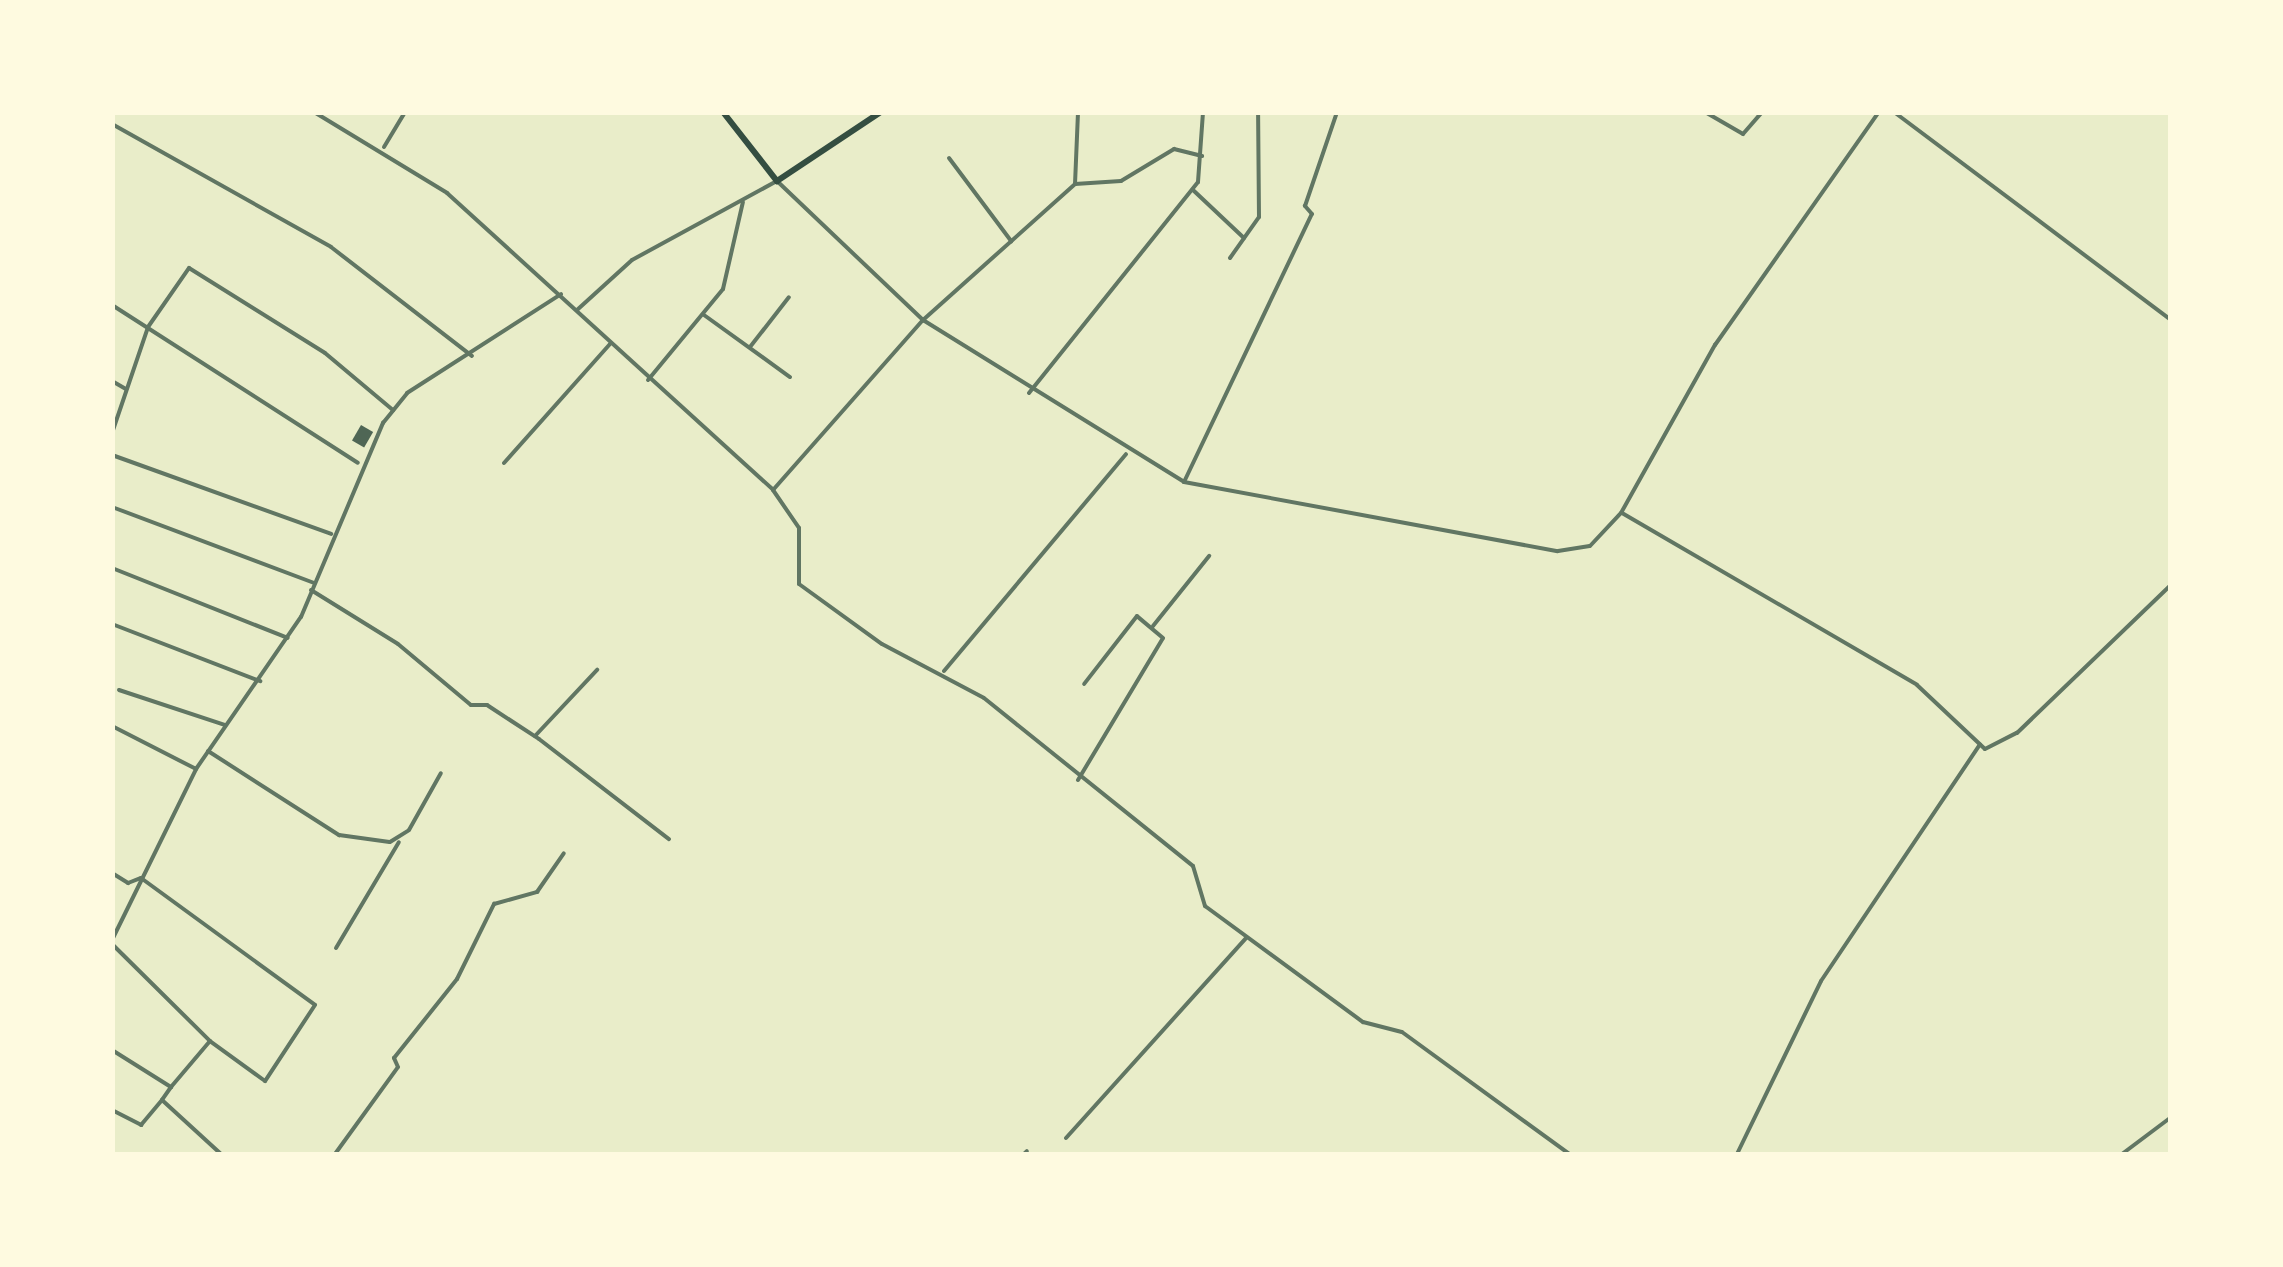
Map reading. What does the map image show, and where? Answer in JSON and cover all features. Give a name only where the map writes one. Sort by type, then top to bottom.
[{"type":"main road","points":[[724,112],[777,180],[881,112]]},
{"type":"street","points":[[314,112],[384,148],[561,294],[648,380],[773,490],[800,528],[799,584],[882,644],[942,673],[1193,866],[1204,906],[1363,1022],[1402,1032],[1569,1154]]},
{"type":"street","points":[[384,148],[405,112]]},
{"type":"street","points":[[1075,184],[1078,112]]},
{"type":"street","points":[[1028,394],[1192,190],[1202,156],[1203,112]]},
{"type":"street","points":[[1230,258],[1261,208],[1258,112]]},
{"type":"street","points":[[1184,482],[1312,214],[1305,206],[1337,112]]},
{"type":"street","points":[[1705,112],[1743,134],[1762,112]]},
{"type":"street","points":[[577,310],[632,260],[777,180],[923,320],[1028,394],[1126,454],[1184,482],[1558,551],[1590,546],[1621,513],[1715,346],[1880,112]]},
{"type":"street","points":[[1894,112],[2170,319]]},
{"type":"street","points":[[112,124],[331,247],[472,356]]},
{"type":"street","points":[[773,490],[923,320],[1075,184],[1110,184],[1174,150],[1202,156]]},
{"type":"street","points":[[949,158],[1012,241]]},
{"type":"street","points":[[1192,190],[1244,238]]},
{"type":"street","points":[[648,380],[704,315],[732,264],[743,202]]},
{"type":"street","points":[[113,430],[148,328],[181,273],[197,270],[393,410]]},
{"type":"street","points":[[141,878],[315,1005],[265,1082],[210,1041],[112,942],[115,922],[196,769],[288,638],[358,463],[393,410],[561,294]]},
{"type":"street","points":[[750,347],[789,298]]},
{"type":"street","points":[[112,306],[358,463]]},
{"type":"street","points":[[704,315],[790,377]]},
{"type":"street","points":[[504,463],[610,344]]},
{"type":"street","points":[[112,381],[126,388]]},
{"type":"street","points":[[112,454],[331,534]]},
{"type":"street","points":[[942,673],[1126,454]]},
{"type":"street","points":[[112,506],[312,586],[398,644],[470,706],[535,736],[669,840]]},
{"type":"street","points":[[1621,513],[1917,685],[1980,744]]},
{"type":"street","points":[[1151,628],[1209,556]]},
{"type":"street","points":[[112,568],[288,638]]},
{"type":"street","points":[[1737,1154],[1821,982],[1980,744],[2017,732],[2170,586]]},
{"type":"street","points":[[1078,780],[1164,638],[1137,616],[1084,684]]},
{"type":"street","points":[[112,624],[260,681]]},
{"type":"street","points":[[535,736],[597,670]]},
{"type":"street","points":[[119,690],[226,725]]},
{"type":"street","points":[[112,726],[196,769]]},
{"type":"street","points":[[208,752],[339,835],[399,842]]},
{"type":"street","points":[[336,948],[441,773]]},
{"type":"street","points":[[345,1154],[337,1152],[398,1067],[394,1058],[458,979],[494,904],[536,892],[564,852]]},
{"type":"street","points":[[112,873],[128,883],[141,878]]},
{"type":"street","points":[[1066,1138],[1247,937]]},
{"type":"street","points":[[112,1110],[141,1125],[210,1041]]},
{"type":"street","points":[[112,1050],[172,1088]]},
{"type":"street","points":[[162,1100],[221,1154]]},
{"type":"street","points":[[2122,1154],[2170,1118]]},
{"type":"building","points":[[361,425],[373,432],[364,448],[352,441]]}]
